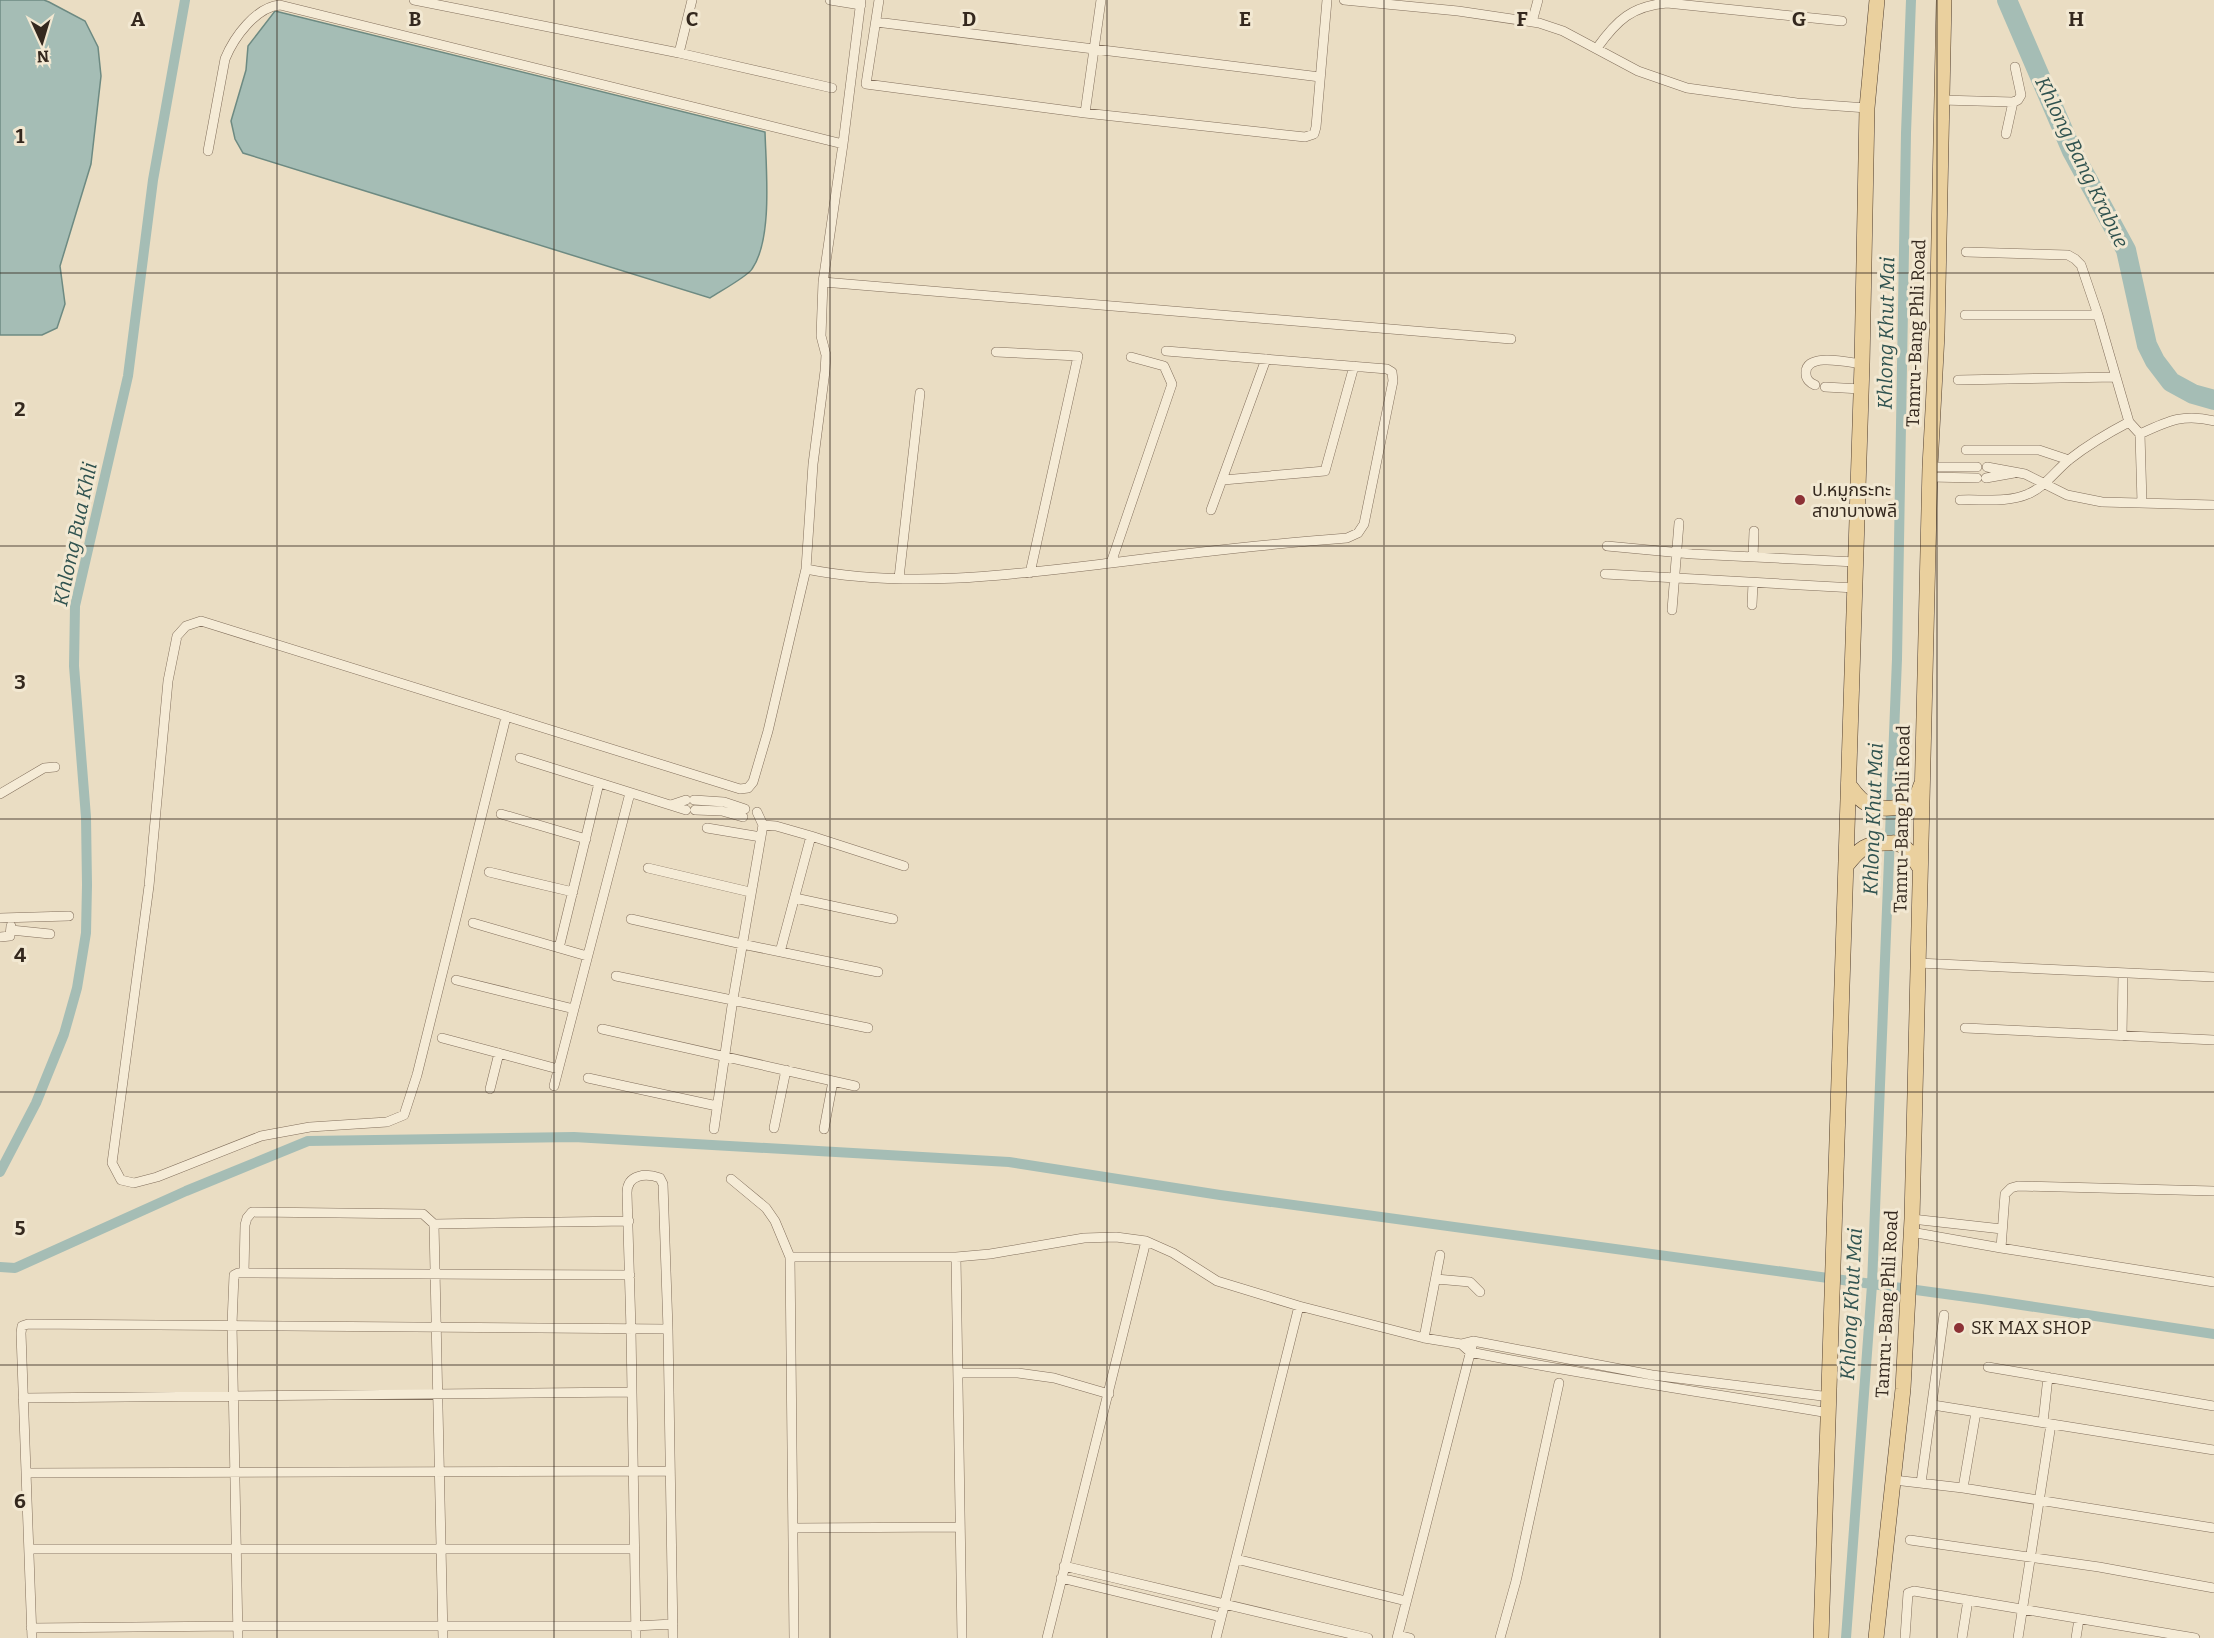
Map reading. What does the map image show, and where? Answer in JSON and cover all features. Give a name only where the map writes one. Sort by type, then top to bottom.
[{"type":"main road","points":[[1821,1638],[1862,389],[1867,108],[1877,0]]},
{"type":"main road","name":"Tamru-Bang Phli Road","points":[[1876,1638],[1894,1480],[1910,1267],[1930,472],[1937,334],[1944,0]]},
{"type":"main road","points":[[1849,785],[1858,797],[1870,805],[1890,808],[1906,805],[1916,797],[1922,783]]},
{"type":"main road","points":[[1846,866],[1856,853],[1870,844],[1881,842],[1899,844],[1920,868]]},
{"type":"street","points":[[414,0],[679,53],[832,88]]},
{"type":"street","points":[[679,53],[692,0]]},
{"type":"street","points":[[506,717],[417,1075],[404,1114],[387,1122],[310,1127],[261,1136],[157,1177],[134,1183],[121,1180],[112,1163],[149,886],[168,681],[177,636],[186,626],[201,621],[740,789],[748,788],[753,782],[768,731],[806,569],[813,464],[826,355],[821,336],[823,282],[861,2],[830,0]]},
{"type":"street","points":[[879,0],[866,84],[1085,113],[1310,136],[1316,127],[1327,0]]},
{"type":"street","points":[[1085,113],[1101,0]]},
{"type":"street","points":[[1344,0],[1458,11],[1532,22],[1563,31],[1638,71],[1687,88],[1797,103],[1867,108]]},
{"type":"street","points":[[1458,11],[1459,0]]},
{"type":"street","points":[[1532,22],[1538,0]]},
{"type":"street","points":[[1597,48],[1613,26],[1634,10],[1652,4],[1666,3],[1842,21]]},
{"type":"street","points":[[208,151],[229,48],[263,10],[280,5],[843,144]]},
{"type":"street","points":[[876,22],[1320,77]]},
{"type":"street","points":[[1941,100],[2013,102],[2018,100],[2021,95],[2015,67]]},
{"type":"street","points":[[2006,134],[2013,102]]},
{"type":"street","points":[[1966,252],[2068,255],[2080,265],[2098,315],[2129,422],[2140,434],[2142,503]]},
{"type":"street","points":[[823,282],[1511,339]]},
{"type":"street","points":[[1965,315],[2098,315]]},
{"type":"street","points":[[806,569],[865,577],[948,579],[1030,573],[1266,544],[1347,537],[1358,533],[1364,524],[1392,372],[1387,369],[1166,351]]},
{"type":"street","points":[[996,352],[1078,356],[1030,573]]},
{"type":"street","points":[[1111,563],[1172,384],[1164,366],[1131,357]]},
{"type":"street","points":[[1211,510],[1266,359]]},
{"type":"street","points":[[1862,364],[1822,359],[1814,361],[1807,368],[1806,374],[1810,382],[1820,386],[1862,389]]},
{"type":"street","points":[[1223,480],[1326,471],[1354,366]]},
{"type":"street","points":[[1958,380],[2116,377]]},
{"type":"street","points":[[899,578],[920,393]]},
{"type":"street","points":[[2140,434],[2166,422],[2187,417],[2214,422]]},
{"type":"street","points":[[1959,500],[2012,498],[2028,494],[2045,483],[2095,440],[2129,422]]},
{"type":"street","points":[[1966,450],[2039,450],[2069,460]]},
{"type":"street","points":[[1930,472],[1982,467],[2025,474],[2067,495],[2102,502],[2214,505]]},
{"type":"street","points":[[1930,472],[1982,478],[2014,473]]},
{"type":"street","points":[[1672,610],[1679,523]]},
{"type":"street","points":[[1753,557],[1754,531]]},
{"type":"street","points":[[1607,546],[1677,553],[1856,562]]},
{"type":"street","points":[[1605,574],[1855,588]]},
{"type":"street","points":[[1752,605],[1753,583]]},
{"type":"street","points":[[520,758],[671,805],[723,806],[776,826],[904,866]]},
{"type":"street","points":[[0,794],[44,768],[55,766]]},
{"type":"street","points":[[559,948],[599,783]]},
{"type":"street","points":[[723,806],[724,784]]},
{"type":"street","points":[[554,1086],[630,793]]},
{"type":"street","points":[[501,814],[585,839]]},
{"type":"street","points":[[714,1129],[750,892],[761,837],[753,817]]},
{"type":"street","points":[[707,828],[761,837]]},
{"type":"street","points":[[780,952],[811,836]]},
{"type":"street","points":[[648,868],[750,892]]},
{"type":"street","points":[[489,872],[573,892]]},
{"type":"street","points":[[795,898],[893,920]]},
{"type":"street","points":[[0,918],[69,916]]},
{"type":"street","points":[[0,937],[10,936],[11,917]]},
{"type":"street","points":[[631,919],[742,945],[878,972]]},
{"type":"street","points":[[472,923],[587,956]]},
{"type":"street","points":[[11,930],[50,934]]},
{"type":"street","points":[[1918,963],[2214,977]]},
{"type":"street","points":[[2122,1036],[2123,973]]},
{"type":"street","points":[[616,976],[868,1028]]},
{"type":"street","points":[[456,980],[574,1009]]},
{"type":"street","points":[[1965,1028],[2214,1040]]},
{"type":"street","points":[[602,1029],[855,1086]]},
{"type":"street","points":[[442,1038],[558,1069]]},
{"type":"street","points":[[490,1089],[499,1053]]},
{"type":"street","points":[[774,1128],[786,1070]]},
{"type":"street","points":[[588,1078],[717,1106]]},
{"type":"street","points":[[824,1129],[833,1081]]},
{"type":"street","points":[[636,1638],[627,1185],[630,1180],[640,1176],[660,1178],[663,1184],[668,1329],[673,1638]]},
{"type":"street","points":[[731,1179],[766,1208],[775,1221],[790,1257],[794,1638]]},
{"type":"street","points":[[2001,1248],[2005,1194],[2011,1188],[2018,1186],[2214,1191]]},
{"type":"street","points":[[244,1273],[245,1225],[252,1212],[423,1214],[434,1224],[629,1221]]},
{"type":"street","points":[[434,1224],[443,1638]]},
{"type":"street","points":[[1911,1225],[2002,1228]]},
{"type":"street","points":[[1911,1225],[2001,1248],[2214,1282]]},
{"type":"street","points":[[790,1257],[956,1257],[990,1254],[1084,1238],[1116,1237],[1146,1241],[1173,1253],[1217,1281],[1299,1306],[1425,1338],[1461,1344],[1473,1341],[1829,1405]]},
{"type":"street","points":[[1047,1638],[1146,1241]]},
{"type":"street","points":[[1425,1338],[1440,1255]]},
{"type":"street","points":[[956,1257],[962,1638]]},
{"type":"street","points":[[238,1638],[232,1324],[234,1275],[244,1273],[630,1275]]},
{"type":"street","points":[[1436,1279],[1470,1282],[1479,1292]]},
{"type":"street","points":[[1216,1638],[1299,1306]]},
{"type":"street","points":[[1922,1483],[1944,1315]]},
{"type":"street","points":[[668,1329],[435,1329],[232,1324],[28,1324],[22,1326],[21,1333],[31,1633],[238,1626],[635,1626],[673,1624]]},
{"type":"street","points":[[1410,1638],[1397,1636],[1473,1341]]},
{"type":"street","points":[[1461,1344],[1470,1352],[1563,1371],[1829,1405]]},
{"type":"street","points":[[1988,1367],[2214,1406]]},
{"type":"street","points":[[958,1373],[1018,1373],[1054,1378],[1109,1394]]},
{"type":"street","points":[[2018,1638],[2039,1500],[2047,1423],[2048,1377]]},
{"type":"street","points":[[1500,1638],[1518,1569],[1559,1383]]},
{"type":"street","points":[[24,1398],[632,1392]]},
{"type":"street","points":[[1934,1405],[2214,1450]]},
{"type":"street","points":[[1964,1488],[1976,1412]]},
{"type":"street","points":[[26,1473],[669,1471]]},
{"type":"street","points":[[1894,1480],[1964,1488],[2214,1528]]},
{"type":"street","points":[[793,1528],[960,1527]]},
{"type":"street","points":[[1910,1540],[2031,1557],[2214,1588]]},
{"type":"street","points":[[29,1549],[634,1549]]},
{"type":"street","points":[[1236,1560],[1406,1601]]},
{"type":"street","points":[[1064,1566],[1368,1638]]},
{"type":"street","points":[[1061,1578],[1221,1617]]},
{"type":"street","points":[[1905,1638],[1908,1593],[1911,1592],[2195,1638]]},
{"type":"street","points":[[1962,1638],[1968,1600]]},
{"type":"street","points":[[2076,1638],[2079,1619]]},
{"type":"water","points":[[0,0],[49,2],[85,21],[98,47],[101,76],[91,164],[60,266],[65,304],[57,328],[42,335],[0,335]]},
{"type":"water","points":[[275,11],[765,132],[767,203],[766,222],[759,256],[749,272],[710,298],[243,153],[235,139],[231,121],[246,70],[248,46]]},
{"type":"waterway","name":"Khlong Bua Khli","points":[[0,1172],[36,1103],[64,1034],[77,988],[86,933],[86,817],[74,666],[75,606],[128,376],[153,180],[185,0]]},
{"type":"waterway","name":"Khlong Khut Mai","points":[[1846,1638],[1872,1285],[1897,659],[1906,133],[1911,0]]},
{"type":"waterway","name":"Khlong Bang Krabue","points":[[2007,0],[2072,151],[2126,250],[2147,345],[2155,361],[2171,382],[2193,394],[2214,400]]},
{"type":"waterway","points":[[0,1267],[15,1268],[186,1191],[308,1141],[574,1137],[1009,1162],[1220,1195],[1982,1299],[2214,1334]]},
{"type":"place","name":"ป.หมูกระทะ สาขาบางพลี","points":[[1800,500]]},
{"type":"place","name":"SK MAX SHOP","points":[[1959,1328]]}]
